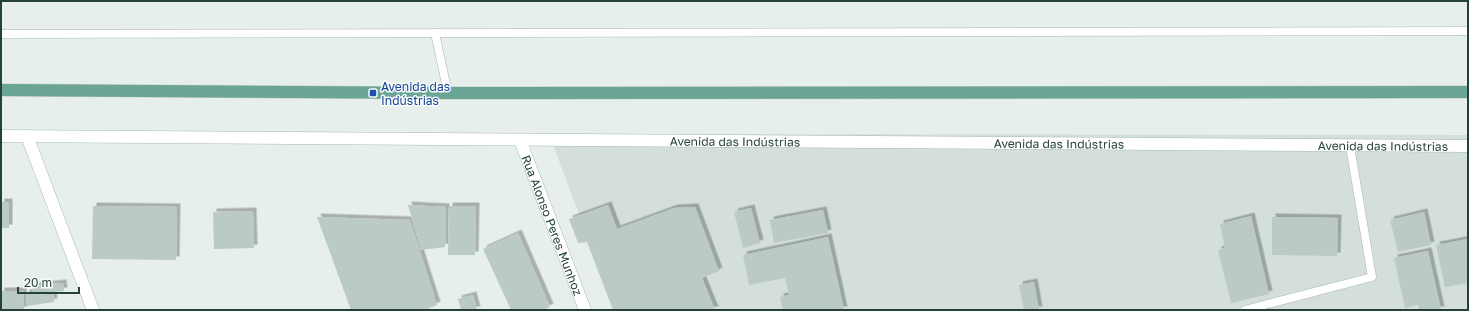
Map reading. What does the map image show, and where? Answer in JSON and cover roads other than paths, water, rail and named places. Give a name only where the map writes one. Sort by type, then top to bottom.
[{"type":"main road","points":[[1,90],[448,93],[1468,92]]},
{"type":"street","name":"Avenida das Indústrias","points":[[1,136],[1468,146]]},
{"type":"street","points":[[26,136],[93,310]]},
{"type":"street","name":"Rua Alonso Peres Munhoz","points":[[520,140],[585,310]]},
{"type":"lane","points":[[1,34],[1468,32]]},
{"type":"lane","points":[[435,33],[448,93]]},
{"type":"lane","points":[[1245,310],[1372,277],[1350,146]]},
{"type":"place","name":"Avenida das Indústrias","points":[[373,93]]}]
